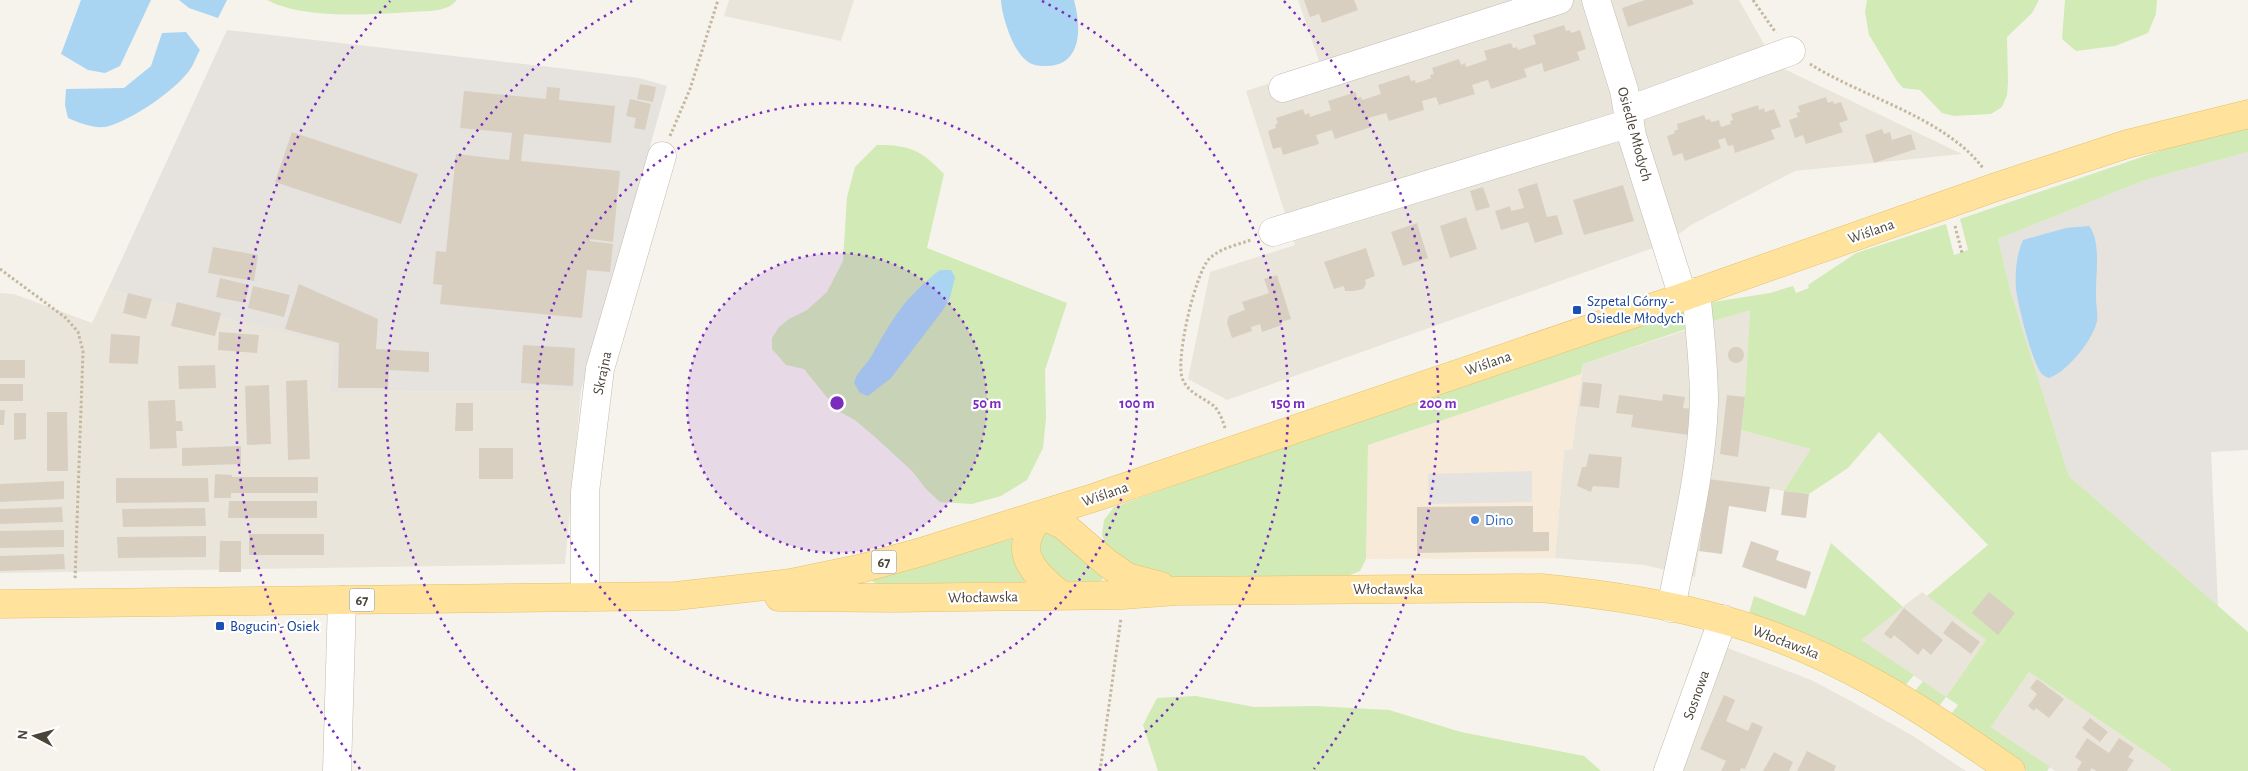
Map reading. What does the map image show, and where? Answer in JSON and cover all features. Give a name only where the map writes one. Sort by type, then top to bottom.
[{"type":"main road","name":"Wiślana","points":[[723,592],[791,583],[863,568],[1041,515],[1690,295],[1996,187],[2127,144],[2248,114]]},
{"type":"main road","points":[[1091,547],[1090,526],[1096,497]]},
{"type":"main road","points":[[1062,596],[1038,575],[1028,559],[1027,542],[1030,531],[1041,515],[1063,525],[1126,577],[1177,591]]},
{"type":"main road","name":"Włocławska","points":[[723,592],[787,597],[845,598],[1123,595],[1177,591],[1541,588],[1610,597],[1723,619],[1798,645],[1844,666],[1894,693],[1946,725],[2011,771]]},
{"type":"main road","name":"67","points":[[0,604],[676,596],[723,592]]},
{"type":"street","points":[[1283,88],[1559,0]]},
{"type":"street","name":"Osiedle Młodych","points":[[1596,0],[1629,116],[1690,295],[1703,377],[1704,402],[1700,448],[1671,608]]},
{"type":"street","points":[[1273,232],[1629,116],[1791,51]]},
{"type":"street","name":"Skrajna","points":[[585,597],[585,492],[600,369],[662,156]]},
{"type":"street","points":[[337,771],[342,600]]},
{"type":"street","name":"Sosnowa","points":[[1668,771],[1723,619]]},
{"type":"path","points":[[662,156],[690,89],[718,0]]},
{"type":"path","points":[[1753,0],[1768,24],[1791,51],[1839,82],[1944,132],[1971,153],[1996,187]]},
{"type":"path","points":[[1228,451],[1226,430],[1220,415],[1215,408],[1190,390],[1180,373],[1179,364],[1195,286],[1201,270],[1215,254],[1273,232]]},
{"type":"path","points":[[0,269],[66,318],[78,332],[83,351],[75,603]]},
{"type":"path","points":[[1100,771],[1121,633],[1123,595]]},
{"type":"shaded area","points":[[729,0],[854,0],[841,41],[724,16]]},
{"type":"shaded area","points":[[1298,0],[1739,0],[1776,65],[1962,154],[1795,171],[1691,225],[1667,243],[1227,400],[1188,379],[1210,272],[1295,245],[1246,91],[1325,65],[1319,61]]},
{"type":"shaded area","points":[[227,30],[639,78],[667,86],[581,391],[330,392],[335,346],[108,289]]},
{"type":"shaded area","points":[[2248,152],[2248,450],[2211,452],[2218,606],[2069,476],[2011,293],[1998,239],[2145,180]]},
{"type":"shaded area","points":[[108,289],[336,346],[330,392],[581,391],[565,564],[0,573],[0,293],[14,294],[92,323]]},
{"type":"shaded area","points":[[1750,309],[1745,397],[1741,430],[1812,449],[1784,491],[1709,479],[1695,577],[1644,565],[1555,558],[1564,450],[1572,449],[1583,364]]},
{"type":"shaded area","points":[[1581,374],[1572,449],[1564,450],[1555,558],[1366,559],[1368,445]]},
{"type":"shaded area","points":[[1532,471],[1532,502],[1429,504],[1428,474]]},
{"type":"shaded area","points":[[1922,592],[1986,640],[1946,697],[1860,640]]},
{"type":"shaded area","points":[[1720,645],[1811,680],[1913,736],[1966,771],[1675,771]]},
{"type":"shaded area","points":[[2029,672],[2171,769],[2170,771],[2055,771],[1991,727]]},
{"type":"green space","points":[[267,0],[457,0],[444,9],[435,11],[356,15],[298,10]]},
{"type":"green space","points":[[1867,0],[2039,0],[2032,13],[2007,37],[2008,83],[2007,95],[2002,107],[1991,114],[1954,116],[1942,113],[1920,90],[1903,88],[1869,35],[1865,12]]},
{"type":"green space","points":[[2065,0],[2157,0],[2156,14],[2148,33],[2115,46],[2076,51],[2062,39]]},
{"type":"green space","points":[[2248,126],[2248,152],[2145,180],[1998,239],[2011,293],[2069,476],[2248,632],[2248,771],[2170,771],[2171,769],[2029,672],[1991,727],[2050,767],[2047,771],[2027,771],[1949,717],[1958,705],[1946,697],[1986,640],[1927,596],[1988,545],[1879,432],[1848,468],[1809,494],[1784,491],[1811,449],[1741,430],[1745,397],[1750,310],[1703,324],[1701,304],[1770,293],[1793,286],[1796,293],[1809,288],[1808,285],[1856,253],[1946,224],[1954,255],[1968,250],[1960,219],[2174,146]]},
{"type":"green space","points":[[877,145],[898,146],[914,150],[928,159],[944,174],[927,248],[1067,303],[1045,370],[1046,418],[1043,448],[1027,480],[1001,496],[972,504],[940,502],[926,489],[912,471],[875,437],[855,420],[838,411],[804,369],[786,365],[772,349],[772,338],[779,327],[789,319],[807,310],[827,292],[843,261],[847,197],[855,167]]},
{"type":"green space","points":[[1687,310],[1689,328],[1583,364],[1581,374],[1368,445],[1366,559],[1360,571],[1345,577],[1181,579],[1142,573],[1107,546],[1102,535],[1104,520],[1114,507],[1523,362]]},
{"type":"green space","points":[[1048,532],[1055,534],[1102,575],[1103,579],[1100,581],[1066,581],[1037,559],[1039,534]]},
{"type":"green space","points":[[1011,539],[1015,540],[1026,579],[1024,582],[877,584],[872,581],[874,578]]},
{"type":"green space","points":[[1831,543],[1903,607],[1861,640],[1914,675],[1904,687],[1748,617],[1754,596],[1805,616]]},
{"type":"green space","points":[[1923,681],[1946,697],[1939,706],[1915,691]]},
{"type":"green space","points":[[1196,696],[1254,707],[1315,706],[1389,710],[1461,732],[1584,756],[1601,771],[1158,771],[1143,725],[1157,698]]},
{"type":"water","points":[[81,0],[151,0],[120,66],[105,73],[88,70],[61,54]]},
{"type":"water","points":[[179,0],[227,0],[218,18],[189,8]]},
{"type":"water","points":[[1001,0],[1074,0],[1078,32],[1073,52],[1059,64],[1035,65],[1026,60],[1010,36]]},
{"type":"water","points":[[186,32],[200,50],[189,71],[174,87],[141,111],[109,126],[94,127],[68,118],[65,105],[66,89],[124,88],[151,66],[162,33]]},
{"type":"water","points":[[2089,226],[2093,233],[2097,251],[2097,321],[2095,329],[2085,346],[2071,362],[2056,375],[2048,378],[2042,374],[2034,358],[2020,307],[2016,289],[2016,264],[2019,252],[2023,240],[2066,228]]},
{"type":"water","points":[[940,270],[951,270],[955,277],[950,298],[943,310],[891,378],[868,396],[860,393],[854,383],[859,372],[871,357],[900,309],[917,290]]},
{"type":"building","points":[[1304,0],[1354,0],[1358,10],[1322,23],[1319,14],[1310,17]]},
{"type":"building","points":[[1645,0],[1692,0],[1694,4],[1628,27],[1622,8]]},
{"type":"building","points":[[1564,25],[1566,31],[1570,30],[1571,33],[1580,30],[1586,49],[1577,52],[1580,60],[1544,72],[1542,63],[1524,69],[1527,77],[1491,89],[1488,80],[1481,82],[1472,85],[1475,94],[1439,105],[1436,97],[1422,101],[1424,110],[1389,121],[1386,113],[1368,118],[1371,127],[1335,139],[1332,130],[1316,135],[1319,144],[1283,155],[1281,147],[1273,149],[1268,131],[1276,128],[1275,125],[1278,123],[1276,118],[1303,109],[1305,115],[1309,113],[1310,117],[1331,110],[1328,101],[1356,92],[1357,98],[1361,97],[1362,100],[1381,94],[1378,85],[1409,75],[1411,81],[1415,80],[1416,83],[1423,81],[1431,78],[1430,75],[1434,74],[1432,68],[1459,59],[1461,65],[1465,63],[1466,67],[1487,60],[1484,51],[1511,43],[1513,48],[1517,47],[1518,50],[1536,44],[1533,35]]},
{"type":"building","points":[[640,84],[656,87],[653,102],[637,99]]},
{"type":"building","points":[[547,87],[560,88],[559,100],[615,106],[611,143],[524,134],[521,161],[620,171],[613,242],[590,239],[590,241],[613,244],[610,272],[587,270],[582,318],[440,304],[442,285],[433,284],[436,251],[446,252],[456,154],[509,160],[512,133],[460,128],[464,91],[546,99]]},
{"type":"building","points":[[1826,97],[1828,103],[1833,101],[1834,104],[1841,102],[1848,120],[1839,123],[1843,132],[1806,144],[1803,135],[1795,138],[1789,120],[1798,117],[1796,113],[1800,112],[1798,106]]},
{"type":"building","points":[[630,99],[651,104],[645,130],[634,128],[636,118],[626,116]]},
{"type":"building","points":[[1758,105],[1759,110],[1764,108],[1765,112],[1774,109],[1781,127],[1771,130],[1775,139],[1735,153],[1733,145],[1728,146],[1725,138],[1718,140],[1721,148],[1685,161],[1682,153],[1673,156],[1667,136],[1675,133],[1674,131],[1678,129],[1677,124],[1704,115],[1706,120],[1710,119],[1711,122],[1719,120],[1721,127],[1731,124],[1730,121],[1733,120],[1731,114]]},
{"type":"building","points":[[1882,129],[1884,134],[1890,132],[1892,140],[1911,134],[1916,149],[1874,163],[1865,135]]},
{"type":"building","points":[[292,132],[418,174],[401,224],[275,182]]},
{"type":"building","points":[[1537,183],[1547,217],[1557,215],[1563,234],[1535,243],[1528,222],[1501,230],[1495,211],[1510,206],[1511,211],[1524,208],[1518,189]]},
{"type":"building","points":[[1623,185],[1634,221],[1584,235],[1573,200]]},
{"type":"building","points":[[1483,187],[1490,207],[1476,211],[1470,191]]},
{"type":"building","points":[[1466,217],[1477,249],[1450,258],[1440,226]]},
{"type":"building","points":[[1417,223],[1428,258],[1403,266],[1391,232]]},
{"type":"building","points":[[213,247],[258,255],[254,281],[208,273]]},
{"type":"building","points":[[1366,248],[1375,276],[1365,280],[1366,284],[1363,289],[1345,291],[1344,286],[1334,289],[1324,262]]},
{"type":"building","points":[[1277,275],[1291,319],[1281,322],[1282,325],[1262,332],[1260,324],[1251,327],[1252,331],[1232,338],[1227,323],[1229,316],[1245,310],[1242,302],[1269,293],[1264,279]]},
{"type":"building","points":[[220,278],[249,285],[245,303],[216,297]]},
{"type":"building","points":[[299,284],[378,319],[376,349],[429,352],[429,372],[389,370],[388,388],[338,388],[339,343],[285,329]]},
{"type":"building","points":[[253,286],[290,295],[284,317],[248,308]]},
{"type":"building","points":[[128,293],[152,299],[146,319],[123,313]]},
{"type":"building","points":[[177,302],[221,313],[215,336],[171,326]]},
{"type":"building","points":[[219,332],[259,335],[257,353],[218,350]]},
{"type":"building","points":[[111,334],[140,336],[138,364],[109,363]]},
{"type":"building","points":[[523,345],[575,348],[573,386],[521,383]]},
{"type":"building","points":[[1733,347],[1739,347],[1744,352],[1742,361],[1733,363],[1728,358],[1728,352]]},
{"type":"building","points":[[0,360],[25,360],[25,378],[0,378]]},
{"type":"building","points":[[215,365],[216,388],[179,389],[178,366]]},
{"type":"building","points":[[307,380],[310,459],[288,460],[286,381]]},
{"type":"building","points":[[1583,382],[1602,384],[1599,408],[1580,406]]},
{"type":"building","points":[[0,384],[23,384],[23,401],[0,401]]},
{"type":"building","points":[[269,385],[271,444],[247,445],[245,386]]},
{"type":"building","points":[[1663,394],[1685,397],[1683,408],[1693,409],[1689,435],[1631,427],[1633,415],[1616,413],[1619,395],[1662,401]]},
{"type":"building","points":[[1727,395],[1745,397],[1738,457],[1720,454]]},
{"type":"building","points":[[175,400],[176,421],[182,421],[183,431],[176,431],[177,448],[150,449],[148,401]]},
{"type":"building","points":[[456,403],[473,403],[473,431],[455,431]]},
{"type":"building","points":[[0,410],[5,410],[4,425],[0,425]]},
{"type":"building","points":[[47,412],[67,412],[68,471],[47,471]]},
{"type":"building","points":[[14,413],[26,413],[26,439],[14,440]]},
{"type":"building","points":[[241,446],[241,464],[182,466],[182,448]]},
{"type":"building","points":[[479,448],[513,448],[513,479],[479,479]]},
{"type":"building","points":[[1589,454],[1622,457],[1619,488],[1593,486],[1591,492],[1577,486],[1582,467],[1586,467]]},
{"type":"building","points":[[215,474],[232,475],[232,477],[318,477],[318,493],[231,493],[231,498],[214,498]]},
{"type":"building","points":[[116,478],[208,478],[209,502],[116,503]]},
{"type":"building","points":[[1709,479],[1770,487],[1766,512],[1729,506],[1722,554],[1699,551]]},
{"type":"building","points":[[64,481],[64,499],[0,502],[0,484]]},
{"type":"building","points":[[1784,491],[1809,494],[1806,518],[1781,515]]},
{"type":"building","points":[[229,501],[317,501],[317,518],[228,518]]},
{"type":"building","name":"Dino","points":[[1533,506],[1533,532],[1549,532],[1549,551],[1417,553],[1417,507]]},
{"type":"building","points":[[62,507],[63,522],[0,524],[0,509]]},
{"type":"building","points":[[205,508],[206,526],[123,527],[122,509]]},
{"type":"building","points":[[64,530],[64,547],[0,548],[0,531]]},
{"type":"building","points":[[249,534],[324,534],[324,555],[249,555]]},
{"type":"building","points":[[206,536],[206,557],[118,558],[117,537]]},
{"type":"building","points":[[220,541],[241,541],[241,572],[219,572]]},
{"type":"building","points":[[1751,541],[1779,551],[1776,560],[1811,572],[1806,589],[1742,567]]},
{"type":"building","points":[[64,554],[65,569],[0,571],[0,556]]},
{"type":"building","points":[[1989,592],[2015,613],[1998,635],[1972,613]]},
{"type":"building","points":[[1904,608],[1943,640],[1931,655],[1923,648],[1918,655],[1894,635],[1891,639],[1884,634]]},
{"type":"building","points":[[1952,621],[1980,642],[1971,654],[1943,633]]},
{"type":"building","points":[[2037,679],[2064,699],[2049,718],[2036,708],[2034,711],[2028,706],[2037,694],[2030,688]]},
{"type":"building","points":[[1724,695],[1735,700],[1726,721],[1748,731],[1752,722],[1763,727],[1745,769],[1741,768],[1740,771],[1721,771],[1726,761],[1700,749]]},
{"type":"building","points":[[2090,718],[2108,732],[2100,742],[2082,728]]},
{"type":"building","points":[[2087,738],[2109,753],[2119,738],[2134,748],[2128,757],[2134,760],[2127,771],[2096,771],[2092,768],[2090,771],[2078,771],[2082,762],[2075,757]]},
{"type":"building","points":[[1807,751],[1836,766],[1834,771],[1797,771]]},
{"type":"building","points":[[1774,752],[1793,762],[1789,771],[1763,771]]},
{"type":"place","name":"Szpetal Górny - Osiedle Młodych","points":[[1577,310]]},
{"type":"place","name":"Dino","points":[[1475,520]]},
{"type":"place","name":"Bogucin - Osiek","points":[[220,626]]}]
